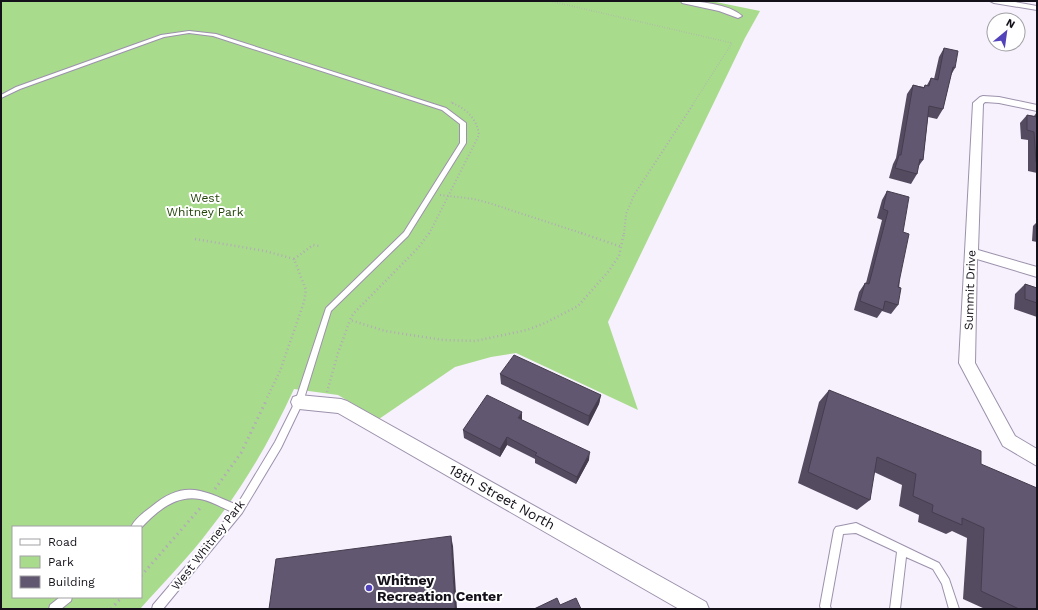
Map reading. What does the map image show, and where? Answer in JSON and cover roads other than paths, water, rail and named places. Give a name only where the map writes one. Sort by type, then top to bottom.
[{"type":"street","points":[[685,1],[721,9],[738,16]]},
{"type":"street","points":[[994,1],[1037,8]]},
{"type":"street","name":"Summit Drive","points":[[1037,108],[999,100],[983,99],[978,103],[967,362],[1009,440],[1037,458]]},
{"type":"street","points":[[971,253],[1037,272]]},
{"type":"street","name":"18th Street North","points":[[300,402],[340,406],[699,609]]},
{"type":"lane","name":"West Whitney Park","points":[[1,97],[18,88],[106,55],[163,36],[190,32],[214,35],[444,110],[463,123],[463,143],[406,234],[328,310],[300,402],[278,445],[239,510],[157,609]]},
{"type":"lane","points":[[137,526],[152,510],[185,493],[209,497],[239,510]]},
{"type":"lane","points":[[826,609],[825,606],[839,530],[856,528],[936,566],[946,582],[954,609]]},
{"type":"lane","points":[[896,609],[902,550]]},
{"type":"lane","points":[[54,609],[66,598]]},
{"type":"place","name":"Whitney Recreation Center","points":[[369,588]]}]
